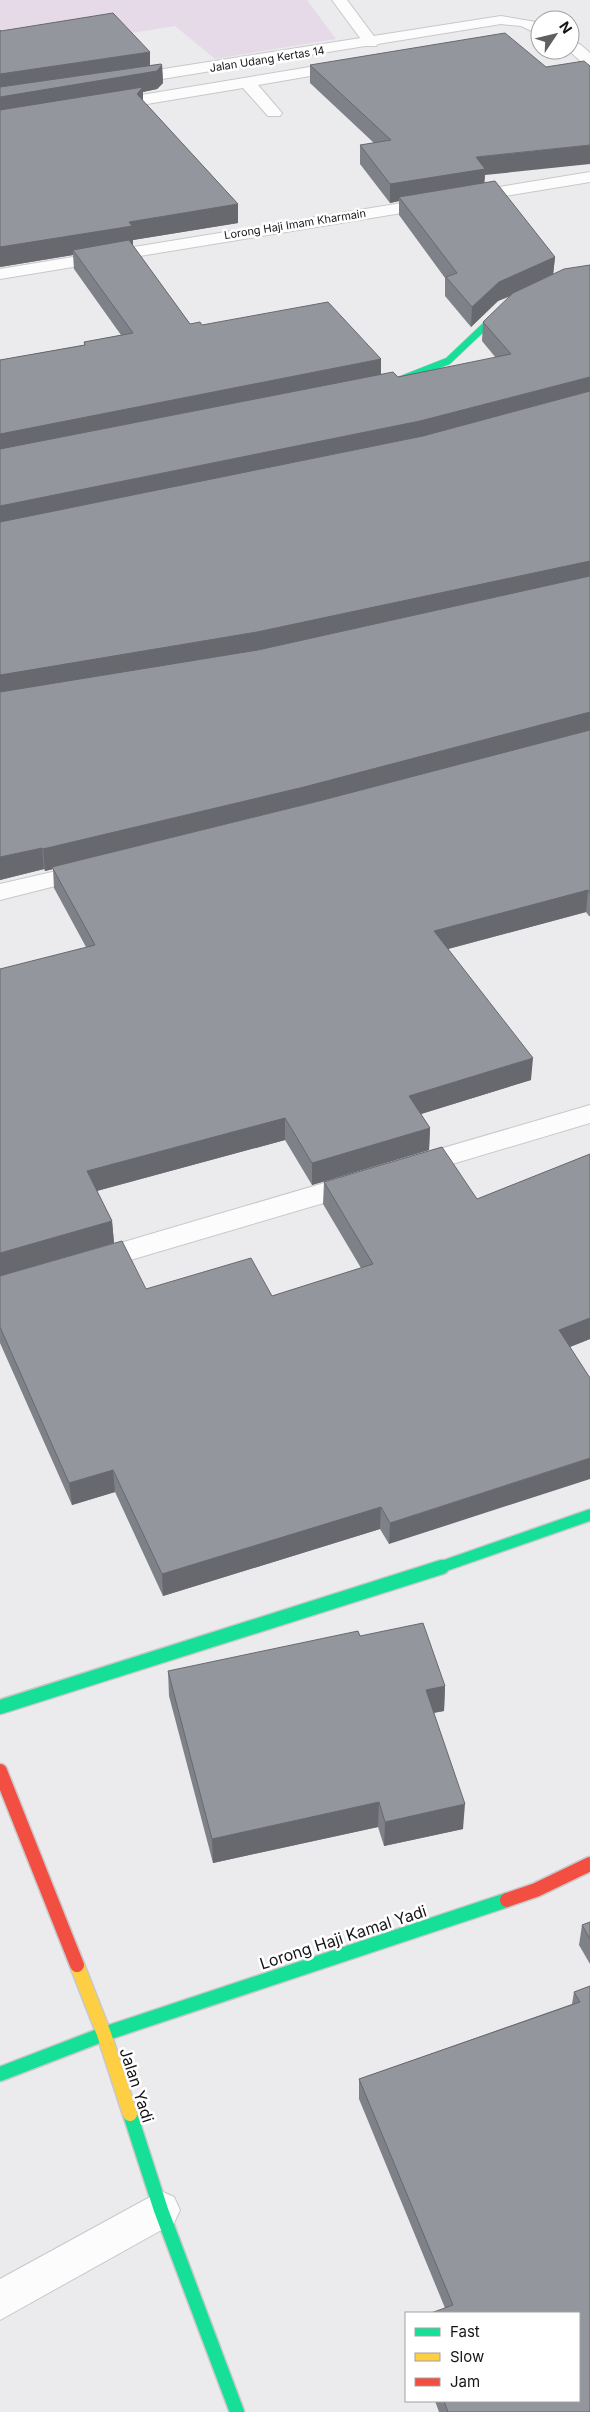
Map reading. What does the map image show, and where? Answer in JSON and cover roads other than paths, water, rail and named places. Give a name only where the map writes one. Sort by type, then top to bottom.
[{"type":"street","points":[[339,0],[371,43]]},
{"type":"street","name":"Jalan Udang Kertas 14","points":[[106,83],[371,43],[501,20],[530,27]]},
{"type":"street","points":[[512,37],[530,31]]},
{"type":"street","points":[[580,54],[590,62]]},
{"type":"street","points":[[86,109],[361,63]]},
{"type":"street","points":[[247,83],[274,114]]},
{"type":"street","name":"Lorong Haji Imam Kharmain","points":[[0,274],[327,219],[590,178]]},
{"type":"street","points":[[374,389],[448,361],[504,307],[522,299]]},
{"type":"street","points":[[0,892],[116,863]]},
{"type":"street","points":[[67,1268],[590,1114]]},
{"type":"street","points":[[0,1707],[467,1559],[590,1515]]},
{"type":"street","name":"Jalan Yadi","points":[[0,1771],[104,2034],[161,2210],[237,2412]]},
{"type":"street","name":"Lorong Haji Kamal Yadi","points":[[0,2074],[104,2034],[536,1890],[590,1864]]},
{"type":"street","points":[[0,2300],[161,2210]]}]
